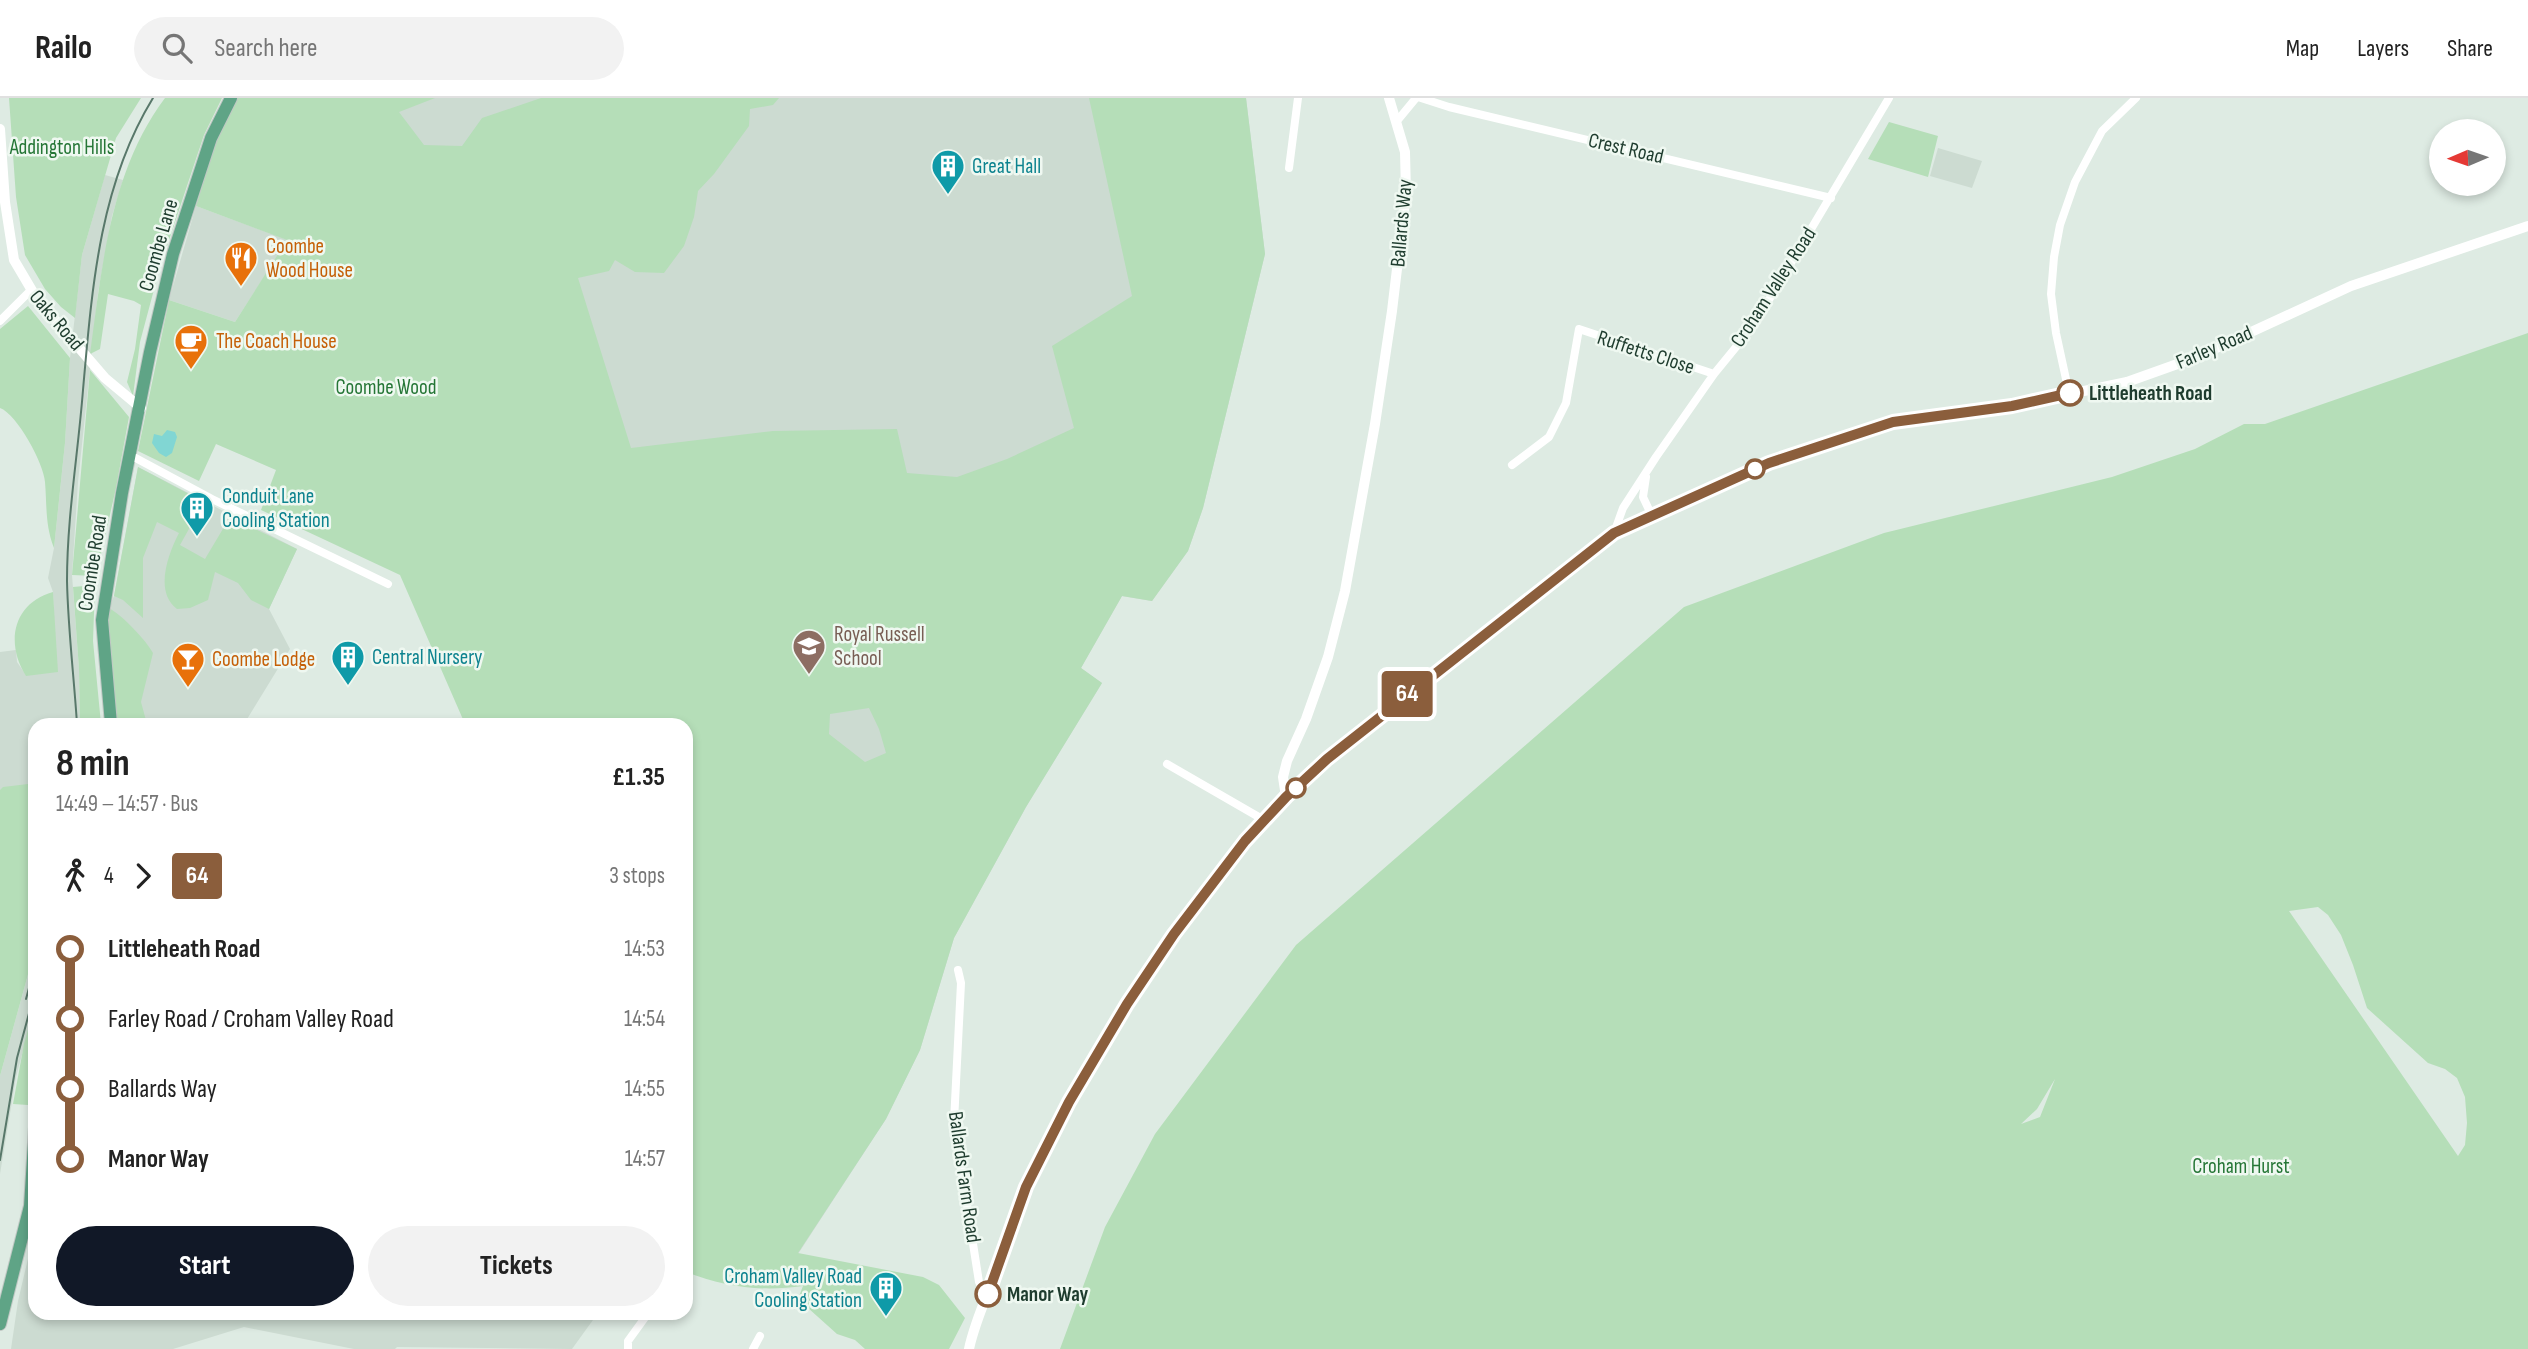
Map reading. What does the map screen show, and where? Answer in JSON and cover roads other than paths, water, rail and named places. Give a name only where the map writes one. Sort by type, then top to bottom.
[{"type":"main road","name":"Coombe Lane","points":[[141,408],[150,352],[173,254],[211,138],[231,98]]},
{"type":"main road","name":"Coombe Road","points":[[110,718],[102,620],[106,580],[141,408]]},
{"type":"main road","points":[[0,1324],[28,1214]]},
{"type":"street","points":[[1289,167],[1298,98]]},
{"type":"street","name":"Ballards Way","points":[[1286,797],[1283,777],[1287,761],[1306,719],[1328,657],[1345,591],[1392,311],[1406,194],[1405,152],[1389,98]]},
{"type":"street","points":[[1397,121],[1416,98]]},
{"type":"street","name":"Crest Road","points":[[1421,98],[1830,198]]},
{"type":"street","name":"Croham Valley Road","points":[[968,1348],[1026,1187],[1076,1091],[1127,1004],[1174,934],[1245,841],[1286,797],[1327,759],[1614,533],[1623,508],[1714,374],[1754,325],[1889,98]]},
{"type":"street","points":[[2069,393],[2051,294],[2060,225],[2075,183],[2102,131],[2136,98]]},
{"type":"street","name":"Oaks Road","points":[[0,129],[5,202],[14,260],[30,291],[105,378],[141,408]]},
{"type":"street","name":"Farley Road","points":[[1614,533],[1769,463],[1893,422],[2012,406],[2127,382],[2197,357],[2351,286],[2528,226]]},
{"type":"street","points":[[0,321],[30,291]]},
{"type":"street","name":"Ruffetts Close","points":[[1512,465],[1549,437],[1566,403],[1578,329],[1714,374]]},
{"type":"street","points":[[130,455],[212,499],[388,584]]},
{"type":"street","points":[[1648,471],[1643,497],[1651,514]]},
{"type":"street","points":[[1167,764],[1264,820]]},
{"type":"street","name":"Ballards Farm Road","points":[[958,970],[961,983],[954,1122],[979,1282],[987,1298]]},
{"type":"street","points":[[628,1349],[628,1341],[643,1320]]},
{"type":"street","points":[[753,1349],[760,1336]]},
{"type":"water","points":[[167,430],[175,432],[177,437],[172,453],[166,457],[159,453],[152,443],[154,434],[162,436]]},
{"type":"tram line","points":[[77,718],[67,557],[90,314],[109,202],[135,132],[153,98]]},
{"type":"tram line","points":[[26,999],[28,992]]},
{"type":"tram line","points":[[0,1160],[17,1058],[28,1017]]},
{"type":"place","name":"Great Hall","points":[[948,196]]},
{"type":"place","name":"Coombe Wood House","points":[[241,288]]},
{"type":"place","name":"The Coach House","points":[[191,371]]},
{"type":"place","name":"Littleheath Road","points":[[2070,393]]},
{"type":"place","name":"Conduit Lane Cooling Station","points":[[197,538]]},
{"type":"place","name":"Royal Russell School","points":[[809,676]]},
{"type":"place","name":"Central Nursery","points":[[348,687]]},
{"type":"place","name":"Coombe Lodge","points":[[188,689]]},
{"type":"place","name":"Manor Way","points":[[988,1294]]},
{"type":"place","name":"Croham Valley Road Cooling Station","points":[[886,1318]]},
{"type":"park label","name":"Addington Hills","points":[[62,147]]},
{"type":"park label","name":"Coombe Wood","points":[[386,387]]},
{"type":"park label","name":"Croham Hurst","points":[[2241,1166]]}]
